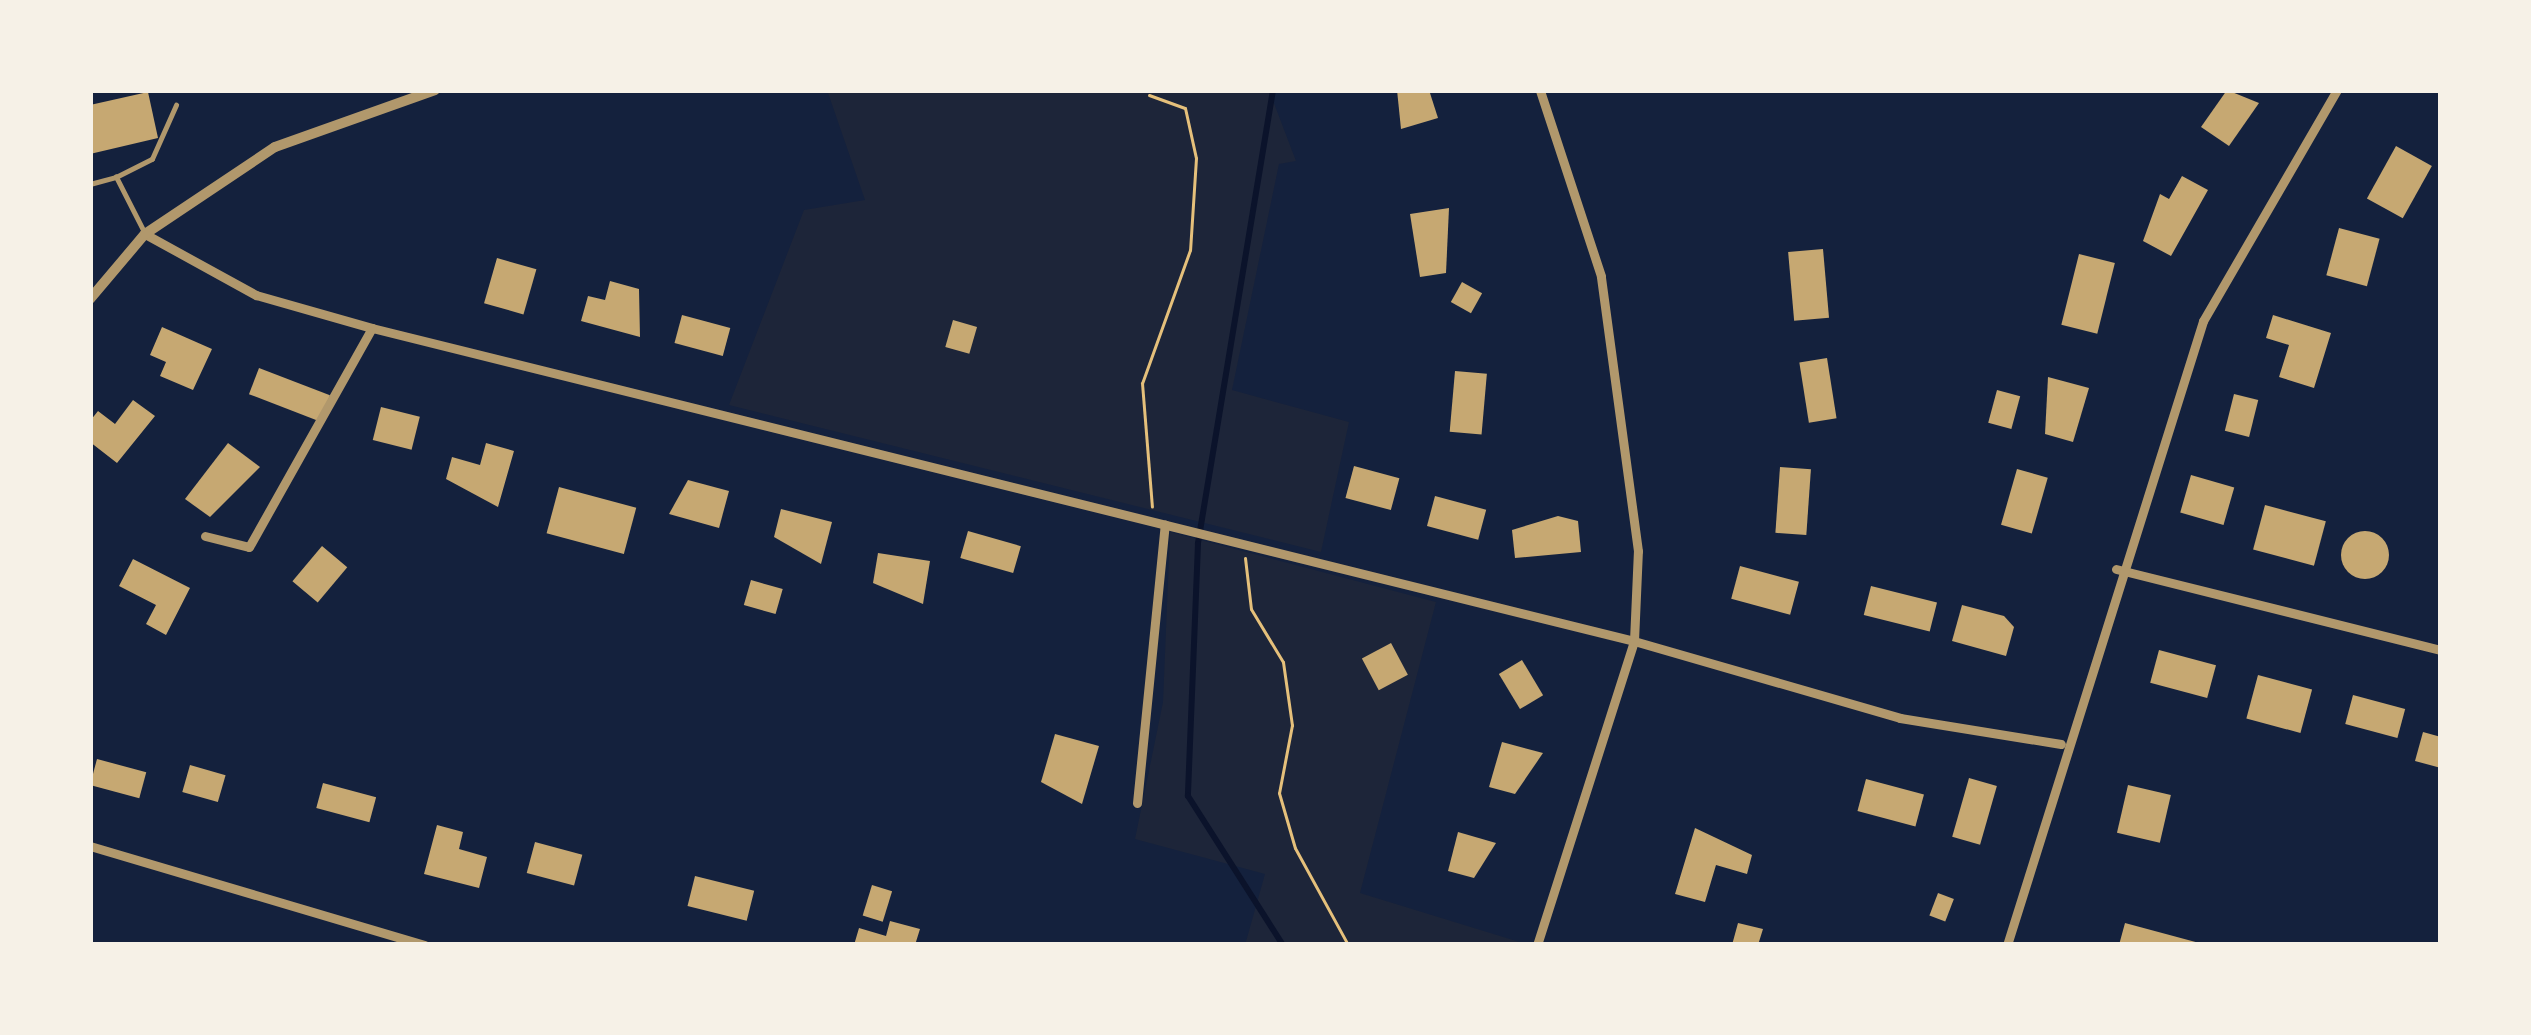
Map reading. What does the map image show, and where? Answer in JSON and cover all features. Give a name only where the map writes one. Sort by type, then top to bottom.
[{"type":"street","points":[[1537,945],[1634,641],[1638,551],[1613,345],[1540,90]]},
{"type":"street","points":[[2007,945],[2061,744],[2203,321],[2337,90]]},
{"type":"street","points":[[90,299],[146,234],[275,147],[425,91]]},
{"type":"street","points":[[146,234],[256,295],[372,328],[1634,641],[1900,718],[2061,744]]},
{"type":"street","points":[[205,536],[249,547],[372,328]]},
{"type":"street","points":[[1137,803],[1170,525]]},
{"type":"street","points":[[2116,569],[2441,650]]},
{"type":"street","points":[[90,846],[425,945]]},
{"type":"lane","points":[[90,184],[152,159],[176,105]]},
{"type":"lane","points":[[116,177],[146,234]]},
{"type":"path","points":[[1149,95],[1185,108],[1196,158],[1190,250],[1142,383],[1151,520]]},
{"type":"path","points":[[1243,544],[1251,609],[1283,662],[1289,704],[1279,793],[1294,848],[1348,945]]},
{"type":"shaded area","points":[[827,90],[1269,90],[1296,161],[1279,164],[1232,390],[1349,422],[1321,552],[729,405],[804,210],[865,200]]},
{"type":"shaded area","points":[[1170,532],[1436,602],[1360,893],[1529,945],[1245,945],[1265,874],[1135,839],[1163,702]]},
{"type":"building","points":[[1397,90],[1429,90],[1438,118],[1401,129]]},
{"type":"building","points":[[2227,90],[2259,103],[2229,146],[2201,127]]},
{"type":"building","points":[[148,92],[158,138],[90,154],[90,105]]},
{"type":"building","points":[[2396,146],[2432,166],[2403,218],[2367,198]]},
{"type":"building","points":[[2182,176],[2208,190],[2171,256],[2143,241],[2160,194],[2169,199]]},
{"type":"building","points":[[1449,208],[1446,273],[1420,277],[1410,214]]},
{"type":"building","points":[[2339,228],[2380,239],[2367,286],[2326,275]]},
{"type":"building","points":[[1823,249],[1829,318],[1794,321],[1788,252]]},
{"type":"building","points":[[2079,254],[2115,263],[2097,334],[2061,325]]},
{"type":"building","points":[[497,258],[536,269],[523,314],[484,303]]},
{"type":"building","points":[[610,281],[639,289],[640,337],[581,321],[588,296],[605,300]]},
{"type":"building","points":[[1462,282],[1482,293],[1471,313],[1451,302]]},
{"type":"building","points":[[682,315],[730,328],[723,356],[674,343]]},
{"type":"building","points":[[2273,315],[2331,333],[2314,388],[2279,377],[2289,345],[2266,338]]},
{"type":"building","points":[[953,320],[977,327],[969,354],[945,347]]},
{"type":"building","points":[[162,327],[212,349],[193,390],[160,376],[166,362],[150,355]]},
{"type":"building","points":[[1827,358],[1837,418],[1809,423],[1799,362]]},
{"type":"building","points":[[259,368],[330,395],[320,421],[249,394]]},
{"type":"building","points":[[1455,371],[1487,374],[1482,435],[1450,432]]},
{"type":"building","points":[[2048,377],[2089,388],[2073,442],[2045,434]]},
{"type":"building","points":[[1997,390],[2020,396],[2011,429],[1988,423]]},
{"type":"building","points":[[2234,394],[2258,400],[2249,437],[2225,431]]},
{"type":"building","points":[[133,400],[155,416],[117,463],[90,442],[90,421],[98,411],[115,424]]},
{"type":"building","points":[[381,407],[420,417],[412,450],[373,440]]},
{"type":"building","points":[[228,443],[260,467],[210,517],[185,499]]},
{"type":"building","points":[[486,443],[514,451],[498,507],[446,479],[452,457],[480,465]]},
{"type":"building","points":[[1354,466],[1399,478],[1391,510],[1345,498]]},
{"type":"building","points":[[1780,467],[1811,469],[1806,535],[1775,533]]},
{"type":"building","points":[[2017,469],[2048,478],[2032,534],[2001,525]]},
{"type":"building","points":[[2191,475],[2234,487],[2224,525],[2180,512]]},
{"type":"building","points":[[688,480],[729,491],[719,528],[669,514]]},
{"type":"building","points":[[559,487],[636,508],[624,554],[547,533]]},
{"type":"building","points":[[1435,496],[1486,510],[1478,540],[1427,526]]},
{"type":"building","points":[[2265,505],[2326,521],[2314,566],[2253,549]]},
{"type":"building","points":[[781,509],[832,522],[821,564],[774,537]]},
{"type":"building","points":[[1558,516],[1578,521],[1581,552],[1515,558],[1512,530]]},
{"type":"building","points":[[968,531],[1021,546],[1013,573],[960,558]]},
{"type":"building","points":[[2365,531],[2382,538],[2389,555],[2382,572],[2365,579],[2348,572],[2341,555],[2348,538]]},
{"type":"building","points":[[322,546],[347,567],[318,602],[292,581]]},
{"type":"building","points":[[878,553],[930,561],[923,604],[873,583]]},
{"type":"building","points":[[133,559],[190,588],[166,635],[146,624],[156,605],[119,586]]},
{"type":"building","points":[[1740,566],[1799,582],[1790,615],[1731,599]]},
{"type":"building","points":[[751,580],[783,589],[776,614],[744,605]]},
{"type":"building","points":[[1871,586],[1937,602],[1930,632],[1864,615]]},
{"type":"building","points":[[1962,605],[2004,616],[2014,627],[2006,656],[1952,641]]},
{"type":"building","points":[[1391,643],[1408,675],[1379,690],[1362,658]]},
{"type":"building","points":[[2159,650],[2216,665],[2207,698],[2150,683]]},
{"type":"building","points":[[1522,660],[1543,695],[1520,709],[1499,674]]},
{"type":"building","points":[[2258,675],[2312,689],[2300,733],[2246,718]]},
{"type":"building","points":[[2353,695],[2405,709],[2397,738],[2345,724]]},
{"type":"building","points":[[2423,732],[2441,737],[2441,768],[2415,761]]},
{"type":"building","points":[[1055,734],[1099,746],[1082,804],[1041,782]]},
{"type":"building","points":[[1502,742],[1543,753],[1515,794],[1489,787]]},
{"type":"building","points":[[97,759],[146,772],[139,798],[90,785]]},
{"type":"building","points":[[190,765],[226,775],[218,802],[182,792]]},
{"type":"building","points":[[1969,778],[1997,786],[1980,845],[1952,837]]},
{"type":"building","points":[[1866,779],[1924,795],[1915,826],[1857,811]]},
{"type":"building","points":[[323,783],[376,797],[369,822],[316,808]]},
{"type":"building","points":[[2128,785],[2171,795],[2160,843],[2117,833]]},
{"type":"building","points":[[437,825],[463,832],[459,849],[487,857],[479,888],[424,874]]},
{"type":"building","points":[[1695,828],[1752,855],[1747,874],[1716,865],[1705,902],[1675,894]]},
{"type":"building","points":[[1458,832],[1496,843],[1474,878],[1448,871]]},
{"type":"building","points":[[535,842],[582,855],[574,886],[527,873]]},
{"type":"building","points":[[695,876],[754,891],[747,921],[688,906]]},
{"type":"building","points":[[872,885],[892,891],[883,922],[863,916]]},
{"type":"building","points":[[1938,893],[1954,899],[1945,921],[1929,915]]},
{"type":"building","points":[[890,921],[920,929],[915,945],[854,945],[859,928],[886,936]]},
{"type":"building","points":[[1738,923],[1763,929],[1758,945],[1732,945]]},
{"type":"building","points":[[2125,923],[2203,944],[2203,945],[2119,945]]},
{"type":"waterway","points":[[1273,90],[1198,544],[1188,796],[1283,945]]}]
